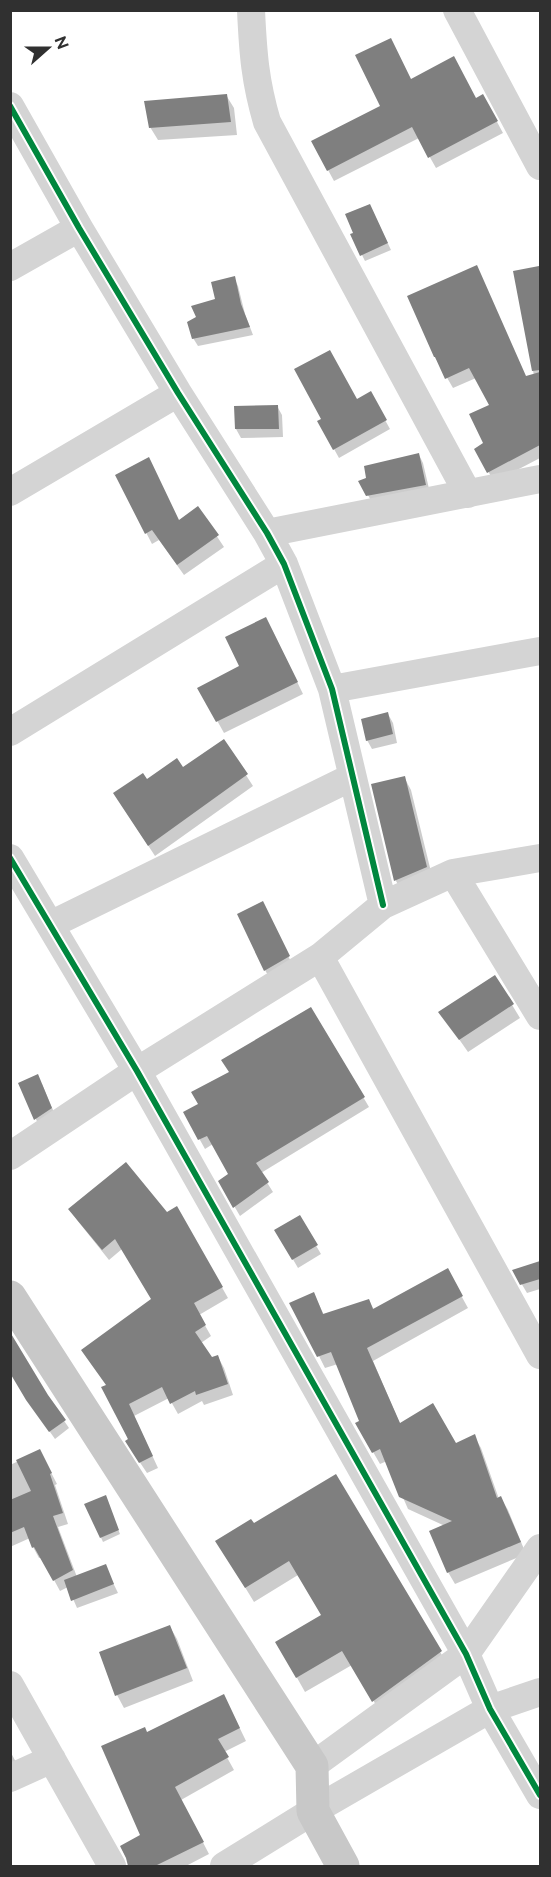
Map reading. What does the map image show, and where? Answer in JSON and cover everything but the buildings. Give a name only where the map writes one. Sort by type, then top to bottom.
[{"type":"main road","points":[[10,1297],[312,1766],[313,1811],[343,1866]]},
{"type":"street","points":[[251,10],[253,63],[258,92],[267,122],[468,494]]},
{"type":"street","points":[[457,10],[536,151]]},
{"type":"street","points":[[10,106],[79,228],[284,564],[332,689],[383,904]]},
{"type":"street","points":[[10,267],[79,228]]},
{"type":"street","points":[[10,492],[178,393]]},
{"type":"street","points":[[267,533],[540,479]]},
{"type":"street","points":[[10,732],[284,564]]},
{"type":"street","points":[[332,689],[540,651]]},
{"type":"street","points":[[50,925],[352,777]]},
{"type":"street","points":[[10,858],[136,1071],[465,1654],[490,1709],[540,1795]]},
{"type":"street","points":[[10,1156],[136,1071],[321,957],[383,904],[453,873],[540,858]]},
{"type":"street","points":[[453,873],[540,1016]]},
{"type":"street","points":[[321,957],[540,1355]]},
{"type":"street","points":[[312,1766],[465,1654],[540,1548]]},
{"type":"street","points":[[10,1685],[112,1866]]},
{"type":"street","points":[[224,1866],[313,1811],[490,1709],[540,1692]]},
{"type":"street","points":[[10,1778],[52,1759]]},
{"type":"cycle path","points":[[10,106],[79,228],[284,564],[332,689],[383,905]]},
{"type":"cycle path","points":[[10,858],[137,1071],[466,1654],[490,1709],[540,1795]]}]
